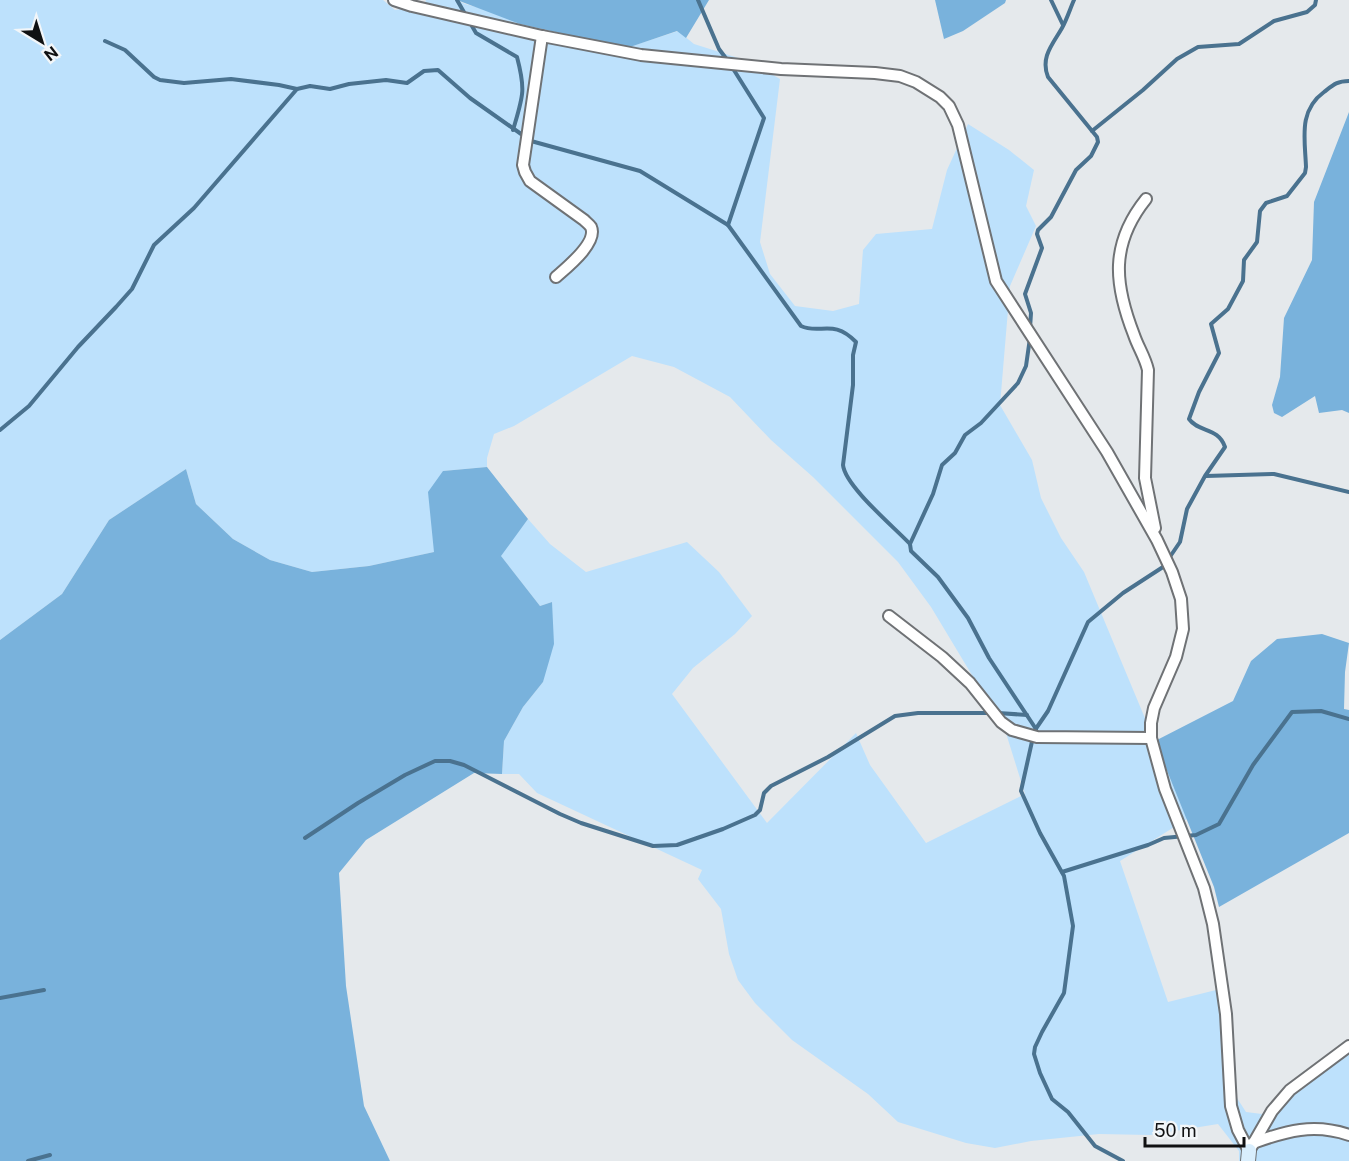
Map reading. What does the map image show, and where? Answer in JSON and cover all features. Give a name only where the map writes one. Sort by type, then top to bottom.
[{"type":"street","points":[[394,0],[542,36],[641,55],[781,69],[900,76],[916,82],[940,97],[949,106],[958,125],[996,281],[1107,452],[1157,540],[1181,598],[1182,629],[1176,657],[1154,708],[1151,738],[1165,789],[1204,888],[1213,924],[1226,1014],[1231,1106],[1238,1130],[1250,1152]]},
{"type":"street","points":[[542,36],[523,165],[530,181],[584,220],[591,227],[592,236],[579,257],[556,277]]},
{"type":"street","points":[[1146,199],[1132,216],[1118,257],[1119,282],[1132,330],[1148,370],[1145,478],[1157,540]]},
{"type":"street","points":[[889,616],[949,663],[970,683],[994,715],[1012,730],[1037,737],[1151,738]]},
{"type":"street","points":[[1250,1152],[1272,1111],[1290,1090],[1349,1046]]},
{"type":"street","points":[[1250,1152],[1286,1131],[1306,1129],[1337,1131],[1349,1135]]},
{"type":"shaded area","points":[[0,0],[383,0],[395,10],[424,6],[426,0],[457,0],[626,48],[678,31],[694,44],[751,62],[780,79],[760,242],[770,274],[795,306],[833,311],[859,304],[863,250],[876,234],[932,229],[947,170],[968,124],[1009,150],[1034,170],[1026,206],[1036,226],[1010,286],[1000,405],[1032,460],[1041,498],[1061,538],[1084,572],[1187,819],[1120,861],[1168,1002],[1228,987],[1235,1095],[1246,1112],[1262,1114],[1349,1050],[1349,1161],[1239,1161],[1239,1151],[1218,1124],[1150,1135],[1099,1134],[1031,1141],[995,1148],[966,1143],[898,1122],[868,1094],[792,1040],[755,1003],[738,980],[729,954],[721,909],[698,879],[702,870],[537,793],[519,774],[502,774],[504,741],[523,707],[543,682],[552,602],[540,606],[500,555],[528,519],[550,544],[586,572],[687,542],[719,572],[752,616],[735,634],[693,668],[672,694],[767,823],[856,733],[870,765],[926,843],[1025,794],[1005,730],[931,607],[898,562],[813,477],[771,440],[730,397],[674,367],[632,356],[514,426],[494,434],[487,458],[487,467],[443,471],[434,552],[369,566],[312,572],[270,560],[233,539],[196,504],[186,469],[109,520],[62,594],[0,640]]},
{"type":"shaded area","points":[[457,0],[709,0],[686,38],[677,31],[627,48],[520,24]]},
{"type":"shaded area","points":[[935,0],[1006,0],[1005,3],[963,31],[944,39]]},
{"type":"shaded area","points":[[1349,112],[1349,413],[1342,410],[1319,413],[1315,396],[1282,417],[1274,413],[1272,405],[1280,377],[1284,318],[1312,260],[1314,202]]},
{"type":"shaded area","points":[[487,467],[528,519],[501,556],[540,606],[552,602],[554,644],[543,682],[523,707],[504,741],[502,774],[474,773],[366,840],[339,873],[346,986],[364,1106],[390,1161],[0,1161],[0,640],[62,594],[109,520],[186,469],[196,504],[233,539],[270,560],[312,572],[369,566],[434,552],[428,492],[443,471]]},
{"type":"shaded area","points":[[1322,634],[1349,643],[1344,709],[1349,710],[1349,833],[1219,907],[1214,887],[1155,741],[1233,701],[1251,661],[1277,639]]},
{"type":"waterway","points":[[457,0],[476,33],[517,57],[522,78],[522,94],[513,130]]},
{"type":"waterway","points":[[698,0],[719,49],[728,61]]},
{"type":"waterway","points":[[1051,0],[1063,25]]},
{"type":"waterway","points":[[1030,328],[1031,313],[1025,294],[1042,248],[1037,234],[1038,230],[1051,217],[1076,170],[1091,156],[1098,142],[1097,137],[1048,77],[1046,70],[1049,51],[1064,25],[1074,0]]},
{"type":"waterway","points":[[1092,131],[1177,59],[1198,47],[1239,44],[1274,21],[1307,12],[1315,5],[1316,0]]},
{"type":"waterway","points":[[105,41],[125,50],[154,77],[184,83],[231,79],[297,89],[310,86],[330,89],[349,84],[386,80],[407,83],[424,71],[438,70],[470,98],[531,141],[640,171],[728,225],[801,326],[814,329],[834,329],[848,335],[856,342],[843,465],[846,474],[871,506],[910,544],[911,551],[938,577],[968,618],[989,658],[1036,729]]},
{"type":"waterway","points":[[728,225],[764,118],[732,67]]},
{"type":"waterway","points":[[1035,730],[1048,711],[1088,622],[1123,593],[1163,567],[1180,542],[1187,509],[1205,476],[1225,447],[1218,436],[1189,419],[1199,392],[1219,353],[1211,324],[1228,309],[1243,281],[1244,260],[1257,242],[1260,211],[1266,203],[1287,196],[1305,173],[1304,136],[1310,108],[1333,85],[1349,81]]},
{"type":"waterway","points":[[0,430],[29,406],[78,347],[132,289],[154,245],[194,208],[297,89]]},
{"type":"waterway","points":[[910,544],[933,494],[942,465],[955,453],[965,435],[981,423],[1018,383],[1026,366],[1030,338]]},
{"type":"waterway","points":[[1206,476],[1274,474],[1349,492]]},
{"type":"waterway","points":[[1062,872],[1164,838],[1196,835],[1219,824],[1253,765],[1292,712],[1321,711],[1349,719]]},
{"type":"waterway","points":[[305,838],[405,775],[435,761],[450,761],[464,765],[581,823],[653,846],[677,845],[755,815],[760,810],[764,793],[771,786],[828,757],[895,716],[918,713],[991,713]]},
{"type":"waterway","points":[[998,713],[1027,715]]},
{"type":"waterway","points":[[1033,737],[1021,791],[1040,833],[1064,876],[1073,926],[1064,993],[1042,1032],[1034,1054],[1052,1099],[1068,1112],[1095,1146],[1123,1161]]},
{"type":"waterway","points":[[0,998],[44,990]]},
{"type":"waterway","points":[[28,1161],[50,1155]]}]
